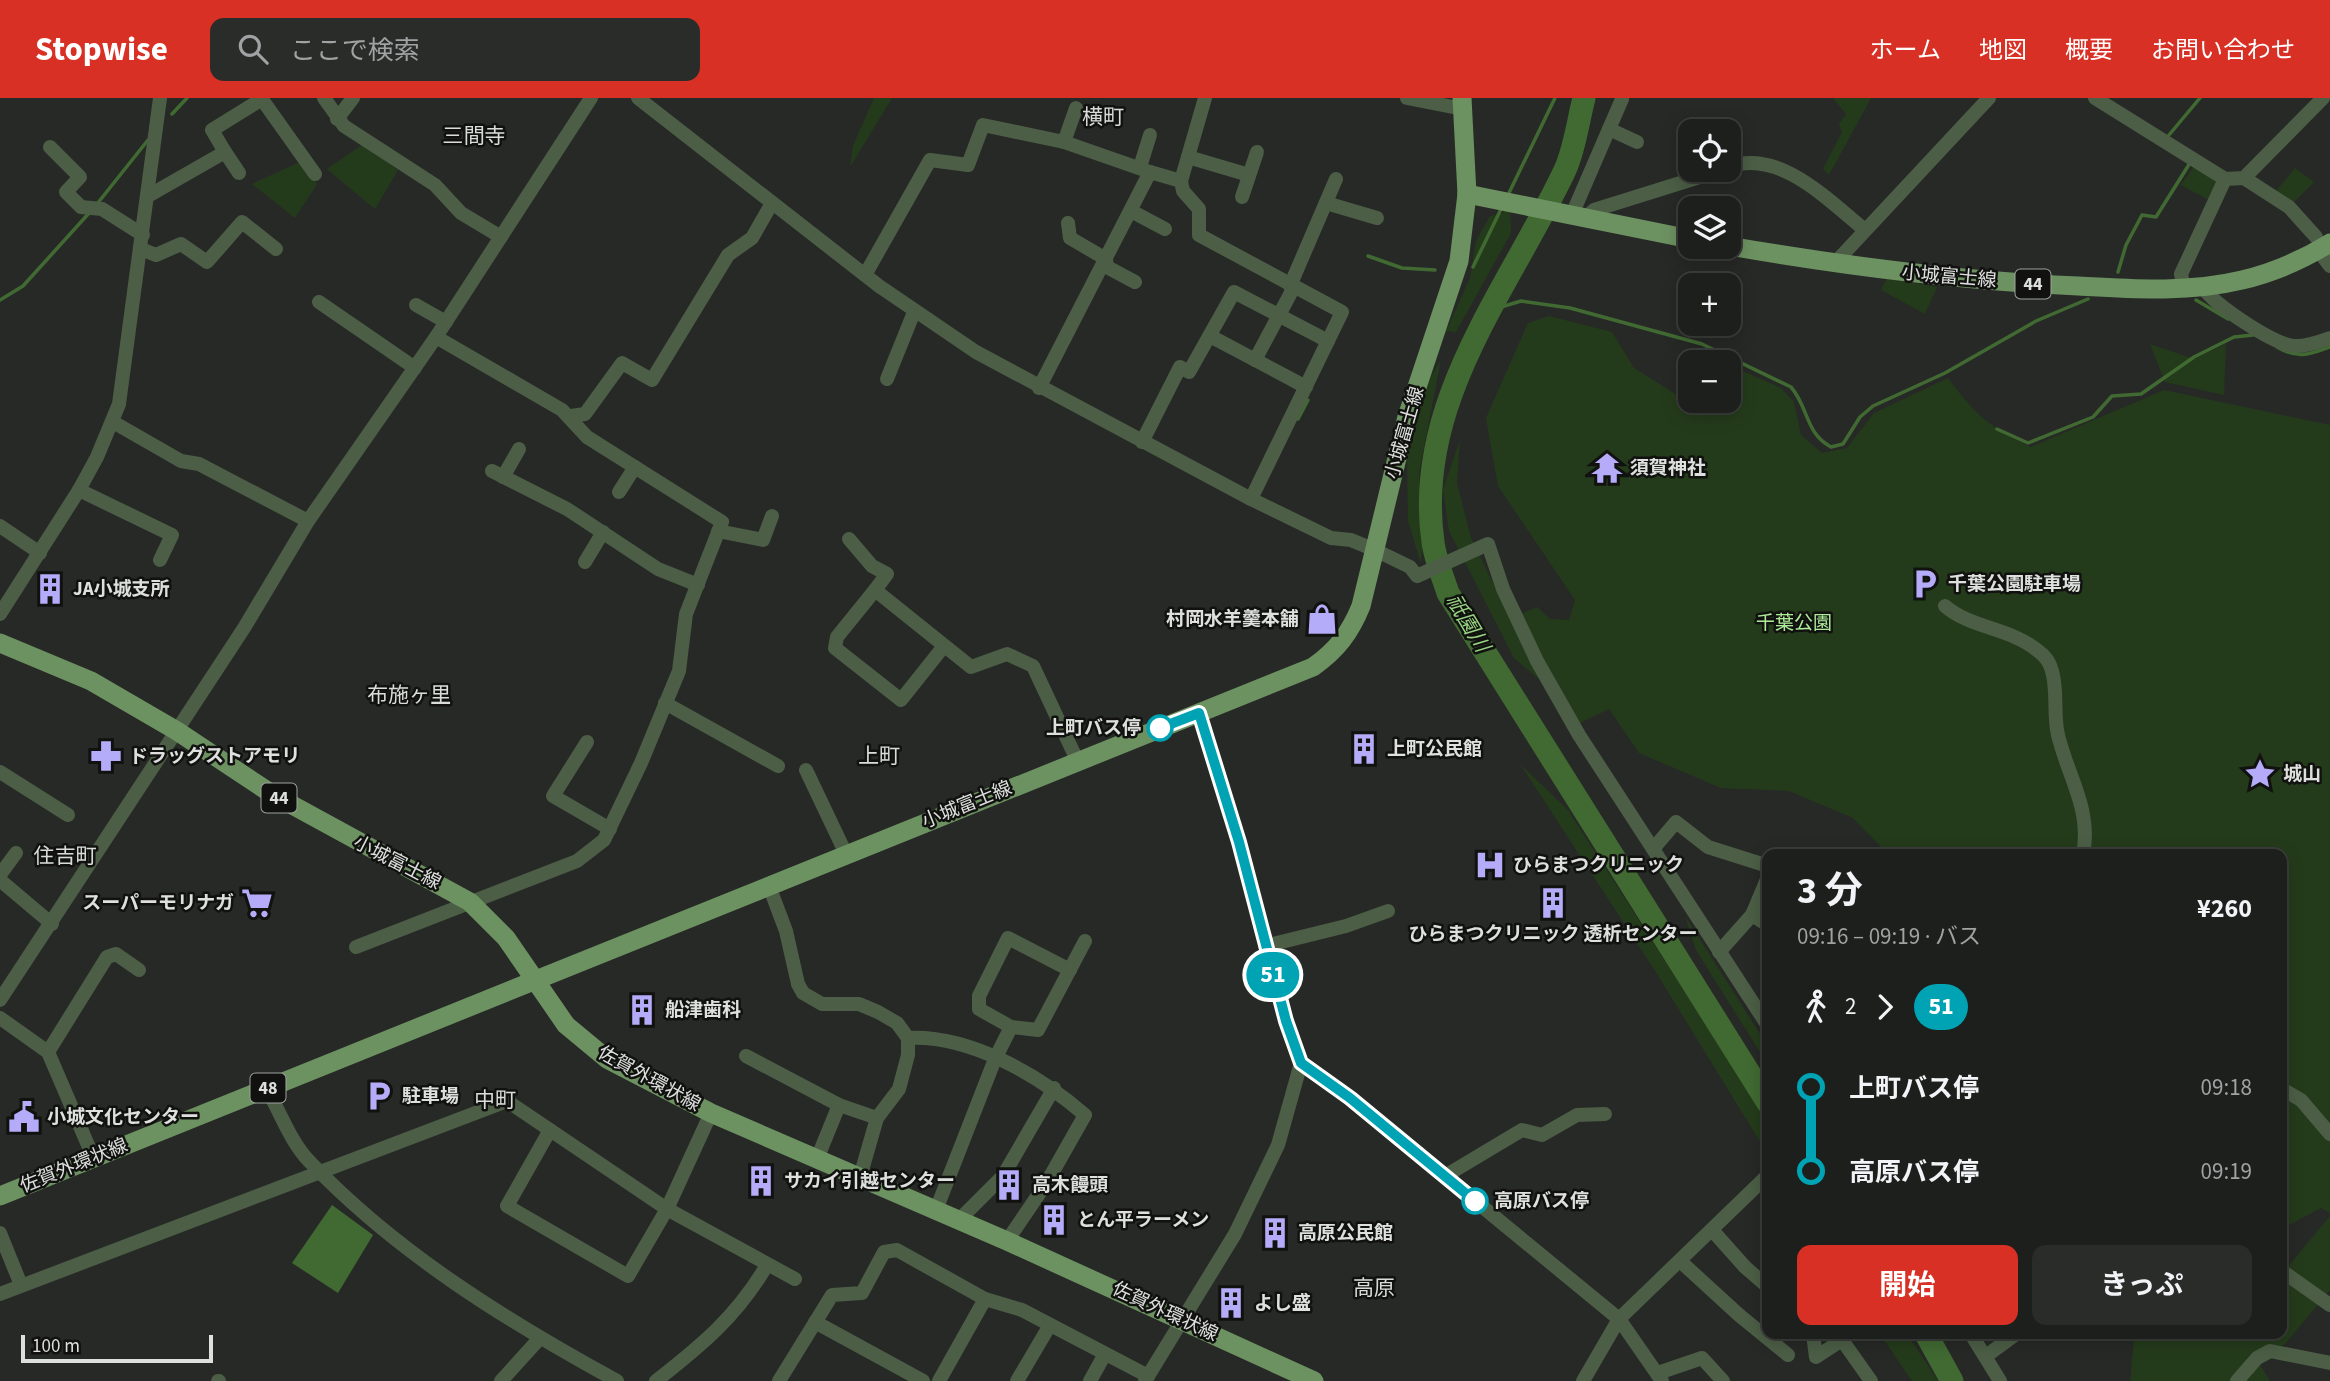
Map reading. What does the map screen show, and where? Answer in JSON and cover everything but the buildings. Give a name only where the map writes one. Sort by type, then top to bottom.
[{"type":"main road","name":"小城富士線","points":[[0,643],[92,681],[177,731],[272,794],[470,902],[506,937],[536,980],[1313,667],[1329,655],[1353,626],[1375,550],[1407,417],[1459,261],[1466,194],[1462,104]]},
{"type":"main road","points":[[1466,194],[1578,219],[1678,237]]},
{"type":"main road","name":"小城富士線","points":[[1741,248],[1834,264],[2024,284],[2193,288],[2243,280],[2321,243]]},
{"type":"main road","name":"佐賀外環状線","points":[[0,1196],[536,980],[566,1026],[584,1042],[607,1059],[711,1113],[1007,1241],[1314,1381]]},
{"type":"street","points":[[0,614],[79,490],[113,422],[124,385],[160,98]]},
{"type":"street","points":[[324,98],[337,119],[378,150],[435,185],[461,213],[501,237]]},
{"type":"street","points":[[337,119],[353,98]]},
{"type":"street","points":[[0,1000],[177,731],[308,522],[436,337],[591,98]]},
{"type":"street","points":[[638,98],[914,312],[1040,388],[1142,442],[1331,538],[1351,540],[1410,567],[1417,576],[1488,544],[1503,589],[1537,661],[1579,735],[1762,1017]]},
{"type":"street","points":[[1205,98],[1181,181],[1183,191],[1199,209],[1199,235],[1342,312],[1251,499]]},
{"type":"street","points":[[1407,98],[1462,104]]},
{"type":"street","points":[[1834,264],[1989,98]]},
{"type":"street","points":[[2095,98],[2225,179],[2244,178],[2289,207],[2321,243],[2330,266]]},
{"type":"street","points":[[2244,178],[2323,98]]},
{"type":"street","points":[[239,173],[212,130],[262,99],[315,174]]},
{"type":"street","points":[[1578,219],[1622,99]]},
{"type":"street","points":[[1064,142],[1076,108]]},
{"type":"street","points":[[865,275],[930,160],[968,165],[983,125],[1064,142],[1181,181]]},
{"type":"street","points":[[1609,129],[1637,142]]},
{"type":"street","points":[[1040,388],[1131,211],[1145,170],[1150,135]]},
{"type":"street","points":[[50,147],[80,177],[66,192],[81,207],[102,209],[156,255],[181,244],[207,262],[242,222],[275,249]]},
{"type":"street","points":[[148,196],[225,152]]},
{"type":"street","points":[[1242,197],[1256,152]]},
{"type":"street","points":[[1188,157],[1249,175]]},
{"type":"street","points":[[1741,163],[1766,163],[1810,186],[1865,230]]},
{"type":"street","points":[[1255,360],[1292,286],[1336,179]]},
{"type":"street","points":[[2225,179],[2181,274],[2193,288],[2281,343],[2295,346],[2330,338]]},
{"type":"street","points":[[1578,219],[1594,210],[1684,182]]},
{"type":"street","points":[[571,416],[585,414],[622,363],[652,380],[728,255],[752,238],[772,203]]},
{"type":"street","points":[[1326,203],[1377,218]]},
{"type":"street","points":[[1131,211],[1165,229]]},
{"type":"street","points":[[1068,223],[1070,238],[1106,259]]},
{"type":"street","points":[[1106,259],[1107,267],[1135,282]]},
{"type":"street","points":[[1142,442],[1180,367],[1189,372],[1234,292],[1328,341]]},
{"type":"street","points":[[320,302],[415,368]]},
{"type":"street","points":[[416,305],[446,322]]},
{"type":"street","points":[[887,379],[914,312]]},
{"type":"street","points":[[1210,336],[1306,387]]},
{"type":"street","points":[[356,947],[577,861],[593,850],[610,829],[679,671],[686,614],[722,522],[587,437],[571,416],[436,337]]},
{"type":"street","points":[[113,422],[181,461],[199,464],[308,522]]},
{"type":"street","points":[[519,449],[498,474],[567,509],[658,569],[698,585]]},
{"type":"street","points":[[619,492],[635,467]]},
{"type":"street","points":[[79,490],[172,536],[159,560]]},
{"type":"street","points":[[718,531],[764,540],[772,516]]},
{"type":"street","points":[[0,526],[40,553]]},
{"type":"street","points":[[585,562],[603,532]]},
{"type":"street","points":[[849,539],[872,566],[887,574],[837,637],[835,648],[901,700],[944,646]]},
{"type":"street","points":[[874,590],[971,667],[1007,654],[1033,666],[1077,760]]},
{"type":"street","points":[[1945,606],[2015,636],[2048,660],[2053,672],[2057,732],[2068,774],[2083,808],[2087,832],[2084,849]]},
{"type":"street","points":[[664,703],[778,766]]},
{"type":"street","points":[[1199,713],[1239,842],[1286,1021],[1301,1063],[1350,1098],[1619,1319],[1660,1377],[1702,1358],[1723,1381]]},
{"type":"street","points":[[587,741],[553,796],[610,829]]},
{"type":"street","points":[[806,770],[846,854]]},
{"type":"street","points":[[0,772],[68,815]]},
{"type":"street","points":[[1653,849],[1676,822],[1708,847],[1762,864]]},
{"type":"street","points":[[16,853],[0,878],[52,924]]},
{"type":"street","points":[[768,886],[786,931],[798,984],[803,993],[822,1004],[859,1004],[878,1012],[897,1023],[908,1038],[908,1055],[899,1089],[877,1118],[860,1177]]},
{"type":"street","points":[[1719,952],[1752,915],[1762,891]]},
{"type":"street","points":[[1265,946],[1346,926],[1388,911]]},
{"type":"street","points":[[1752,915],[1762,921]]},
{"type":"street","points":[[1070,970],[1008,938],[979,996],[979,1009],[1011,1027],[1038,1030],[1070,970],[1085,941]]},
{"type":"street","points":[[48,1052],[107,957],[116,954],[139,970]]},
{"type":"street","points":[[0,1018],[48,1052],[94,1158]]},
{"type":"street","points":[[936,1210],[995,1059],[1011,1027]]},
{"type":"street","points":[[908,1038],[929,1037],[950,1042],[995,1059],[1054,1088],[1085,1115],[1047,1182],[1007,1241]]},
{"type":"street","points":[[746,1056],[839,1105],[877,1118]]},
{"type":"street","points":[[779,1381],[832,1295],[862,1293],[884,1252],[897,1250],[985,1299],[1021,1310],[1147,1379],[1235,1234],[1278,1146],[1301,1063]]},
{"type":"street","points":[[267,1088],[308,1161],[412,1251],[540,1339],[617,1381]]},
{"type":"street","points":[[959,1220],[1003,1176],[1054,1088]]},
{"type":"street","points":[[2287,1092],[2301,1100],[2330,1134]]},
{"type":"street","points":[[0,1294],[507,1101],[667,1209],[795,1279]]},
{"type":"street","points":[[817,1159],[839,1105]]},
{"type":"street","points":[[550,1130],[506,1206],[628,1276],[667,1209],[711,1113]]},
{"type":"street","points":[[1445,1176],[1522,1130],[1542,1135],[1577,1115],[1605,1114]]},
{"type":"street","points":[[1583,1381],[1619,1319],[1762,1181]]},
{"type":"street","points":[[1713,1230],[1745,1267],[1762,1282]]},
{"type":"street","points":[[0,1233],[20,1285]]},
{"type":"street","points":[[1680,1261],[1762,1334]]},
{"type":"street","points":[[656,1381],[716,1335],[750,1294],[767,1265]]},
{"type":"street","points":[[2287,1275],[2330,1305]]},
{"type":"street","points":[[939,1381],[985,1299]]},
{"type":"street","points":[[815,1322],[923,1381]]},
{"type":"street","points":[[1017,1381],[1049,1325]]},
{"type":"street","points":[[501,1381],[540,1339]]},
{"type":"street","points":[[1768,1339],[1788,1355]]},
{"type":"street","points":[[1814,1339],[1816,1357],[1842,1340],[1871,1381]]},
{"type":"street","points":[[1974,1339],[2000,1381]]},
{"type":"street","points":[[1986,1356],[2009,1339]]},
{"type":"street","points":[[2238,1381],[2257,1358],[2270,1351],[2330,1363]]},
{"type":"street","points":[[1090,1381],[1105,1354]]},
{"type":"green space","points":[[874,98],[892,98],[850,167],[853,146]]},
{"type":"green space","points":[[1833,98],[1871,98],[1829,175],[1823,169],[1842,132],[1839,124],[1846,114]]},
{"type":"green space","points":[[362,145],[398,170],[375,209],[327,169]]},
{"type":"green space","points":[[302,161],[317,184],[295,218],[252,184]]},
{"type":"green space","points":[[2195,165],[2217,181],[2209,200],[2181,185]]},
{"type":"green space","points":[[2295,168],[2314,182],[2292,204],[2275,192]]},
{"type":"green space","points":[[1510,201],[1511,233],[1456,332],[1446,331],[1470,278],[1476,241],[1490,216],[1502,214]]},
{"type":"green space","points":[[1887,278],[1937,287],[1925,314],[1881,290]]},
{"type":"green space","name":"千葉公園","points":[[1549,316],[1612,332],[1634,368],[1678,396],[1678,413],[1741,413],[1741,370],[1781,388],[1794,402],[1801,435],[1822,453],[1847,448],[1874,413],[1948,378],[1984,419],[2005,434],[2031,447],[2164,390],[2330,425],[2330,1213],[2321,1208],[2287,1226],[2287,849],[1883,849],[1853,818],[1789,791],[1721,788],[1639,753],[1609,709],[1578,724],[1519,615],[1537,607],[1550,619],[1569,620],[1575,600],[1498,486],[1486,418],[1528,323]]},
{"type":"green space","points":[[2150,344],[2194,359],[2226,344],[2224,395],[2165,382]]},
{"type":"green space","points":[[1441,360],[1419,472],[1423,536],[1421,564],[1408,521],[1407,459],[1422,391]]},
{"type":"green space","points":[[1460,440],[1457,483],[1471,538],[1540,680],[1514,658],[1449,531],[1443,489]]},
{"type":"green space","points":[[1520,764],[1568,810],[1762,1112],[1762,1145],[1654,969]]},
{"type":"green space","points":[[1685,916],[1762,1037],[1762,1055],[1696,950]]},
{"type":"green space","points":[[2330,1216],[2330,1290],[2285,1344],[2259,1363],[2270,1381],[2130,1381],[2134,1339],[2287,1339],[2287,1268]]},
{"type":"green space","points":[[1883,1339],[1910,1339],[1938,1381],[1912,1381]]},
{"type":"shaded area","points":[[332,1205],[373,1235],[338,1293],[292,1263]]},
{"type":"waterway","points":[[172,114],[187,98]]},
{"type":"waterway","points":[[1507,197],[1555,98]]},
{"type":"waterway","name":"祇園川","points":[[1584,98],[1565,170],[1470,348],[1451,394],[1437,442],[1431,491],[1434,548],[1448,593],[1762,1093]]},
{"type":"waterway","points":[[2169,135],[2200,98]]},
{"type":"waterway","points":[[97,204],[148,140]]},
{"type":"waterway","points":[[2118,272],[2126,245],[2142,215],[2156,217],[2190,163]]},
{"type":"waterway","points":[[1473,267],[1502,207]]},
{"type":"waterway","points":[[0,300],[23,286],[90,212]]},
{"type":"waterway","points":[[1368,256],[1402,268],[1435,270]]},
{"type":"waterway","points":[[1488,311],[1521,301],[1570,308],[1702,344],[1791,387],[1816,435],[1831,447],[1843,444],[1860,417],[1873,406],[1945,373],[2036,321],[2088,299]]},
{"type":"waterway","points":[[2196,300],[2228,319]]},
{"type":"waterway","points":[[1997,429],[2028,443],[2093,417],[2112,396],[2141,394],[2194,357],[2234,337],[2253,335]]},
{"type":"waterway","points":[[2277,347],[2297,354],[2330,347]]},
{"type":"waterway","points":[[1298,419],[1308,400]]},
{"type":"waterway","name":"祇園川","points":[[1929,1339],[1952,1381]]},
{"type":"bus line","name":"51","points":[[1160,728],[1199,713],[1239,842],[1286,1021],[1301,1063],[1350,1098],[1475,1201]]},
{"type":"place","name":"須賀神社","points":[[1607,468]]},
{"type":"place","name":"千葉公園駐車場","points":[[1925,584]]},
{"type":"place","name":"JA小城支所","points":[[50,589]]},
{"type":"place","name":"村岡水羊羹本舗","points":[[1322,619]]},
{"type":"place","name":"上町バス停","points":[[1160,728]]},
{"type":"place","name":"上町公民館","points":[[1364,749]]},
{"type":"place","name":"ドラッグストアモリ","points":[[106,756]]},
{"type":"place","name":"城山","points":[[2260,774]]},
{"type":"place","name":"ひらまつクリニック","points":[[1490,865]]},
{"type":"place","name":"スーパーモリナガ","points":[[257,903]]},
{"type":"place","name":"ひらまつクリニック 透析センター","points":[[1553,903]]},
{"type":"place","name":"船津歯科","points":[[642,1010]]},
{"type":"place","name":"駐車場","points":[[379,1096]]},
{"type":"place","name":"小城文化センター","points":[[24,1117]]},
{"type":"place","name":"サカイ引越センター","points":[[761,1181]]},
{"type":"place","name":"高木饅頭","points":[[1009,1185]]},
{"type":"place","name":"高原バス停","points":[[1475,1201]]},
{"type":"place","name":"とん平ラーメン","points":[[1054,1220]]},
{"type":"place","name":"高原公民館","points":[[1275,1233]]},
{"type":"place","name":"よし盛","points":[[1231,1303]]},
{"type":"district","name":"横町","points":[[1103,117]]},
{"type":"district","name":"三間寺","points":[[474,136]]},
{"type":"district","name":"布施ヶ里","points":[[409,695]]},
{"type":"district","name":"上町","points":[[879,756]]},
{"type":"district","name":"住吉町","points":[[65,856]]},
{"type":"district","name":"中町","points":[[495,1100]]},
{"type":"district","name":"高原","points":[[1374,1288]]}]
